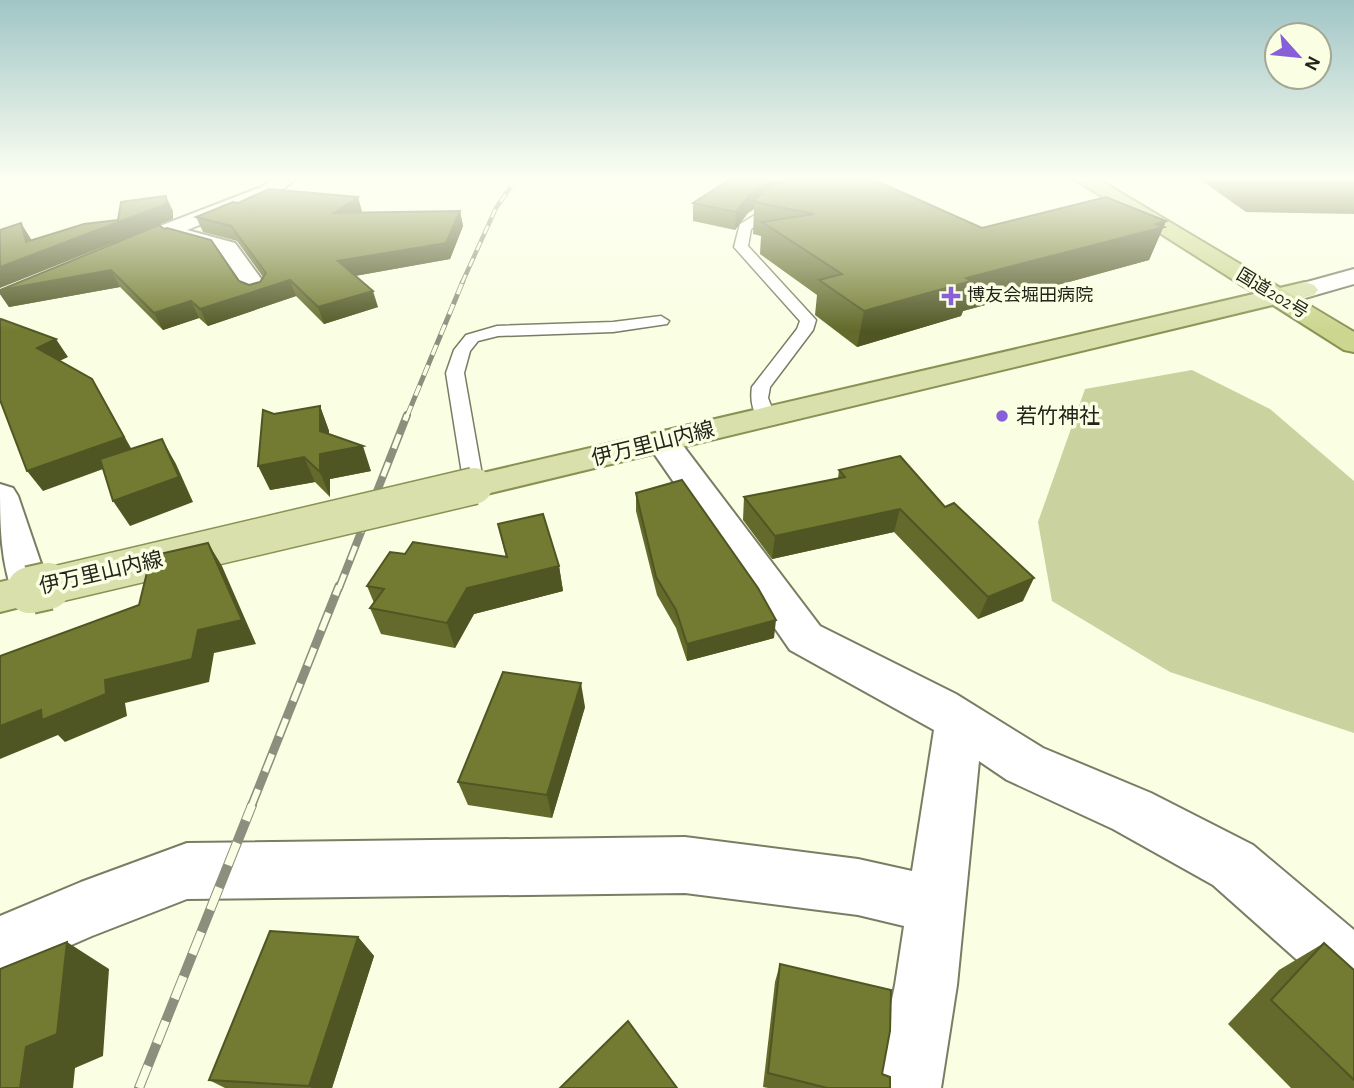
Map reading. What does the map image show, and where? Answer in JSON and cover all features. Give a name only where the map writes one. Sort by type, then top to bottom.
[{"type":"highway","name":"国道202号","points":[[1165,229],[1354,344]]},
{"type":"highway","name":"国道202号","points":[[1201,229],[1354,318]]},
{"type":"main road","name":"伊万里山内線","points":[[15,593],[1305,289]]},
{"type":"street","points":[[101,257],[170,229]]},
{"type":"street","points":[[164,231],[227,248],[257,291]]},
{"type":"street","points":[[1305,289],[1354,276]]},
{"type":"street","points":[[663,442],[805,638],[959,721],[1025,764],[1132,811],[1233,865],[1354,970]]},
{"type":"street","points":[[0,496],[15,593]]},
{"type":"street","points":[[907,1088],[926,985],[959,721]]},
{"type":"street","points":[[0,946],[81,911],[187,871],[685,865],[858,887],[936,905]]},
{"type":"lane","points":[[744,229],[741,247],[808,320],[805,330],[761,387],[759,398],[766,416]]},
{"type":"lane","points":[[474,486],[455,373],[462,350],[472,338],[497,331],[613,327],[661,321]]},
{"type":"green space","points":[[1192,370],[1270,409],[1354,481],[1354,733],[1170,672],[1052,601],[1038,522],[1085,389]]},
{"type":"building","points":[[23,229],[26,242],[69,229],[101,229],[0,267],[0,230]]},
{"type":"building","points":[[150,229],[170,229],[211,240],[239,281],[249,285],[260,282],[266,273],[233,229],[452,229],[446,243],[338,261],[373,291],[318,307],[290,280],[200,309],[191,301],[154,313],[111,270],[0,290]]},
{"type":"building","points":[[772,229],[1157,229],[966,278],[971,281],[864,311],[819,280],[842,274]]},
{"type":"building","points":[[1,319],[56,339],[37,348],[92,379],[124,437],[27,471],[0,400]]},
{"type":"building","points":[[320,406],[320,431],[363,446],[320,454],[320,472],[304,457],[258,466],[263,410],[274,414]]},
{"type":"building","points":[[162,439],[179,477],[113,501],[100,459]]},
{"type":"building","points":[[900,456],[945,507],[954,503],[1034,578],[988,597],[900,509],[775,536],[744,497],[845,477],[839,470]]},
{"type":"building","points":[[682,480],[758,588],[776,620],[687,644],[676,610],[656,577],[636,493]]},
{"type":"building","points":[[543,514],[559,566],[467,588],[447,623],[370,608],[384,589],[367,586],[390,552],[405,554],[413,542],[507,557],[498,524]]},
{"type":"building","points":[[208,543],[242,620],[198,630],[192,659],[105,680],[106,694],[42,720],[41,710],[0,726],[0,656],[139,605],[151,556]]},
{"type":"building","points":[[503,672],[581,683],[547,795],[458,782]]},
{"type":"building","points":[[270,931],[358,937],[309,1086],[209,1080]]},
{"type":"building","points":[[67,942],[57,1034],[26,1047],[20,1088],[0,1088],[0,969]]},
{"type":"building","points":[[1324,943],[1354,970],[1354,1080],[1271,1000]]},
{"type":"building","points":[[780,964],[891,990],[890,1031],[882,1074],[890,1077],[890,1088],[827,1088],[768,1073]]},
{"type":"building","points":[[628,1021],[677,1088],[560,1088]]},
{"type":"railway","points":[[462,283],[487,229]]},
{"type":"railway","points":[[407,416],[463,281]]},
{"type":"railway","points":[[339,588],[407,415]]},
{"type":"railway","points":[[251,807],[339,586]]},
{"type":"railway","points":[[139,1088],[252,805]]},
{"type":"place","name":"博友会堀田病院","points":[[951,296]]},
{"type":"place","name":"若竹神社","points":[[1002,416]]}]
